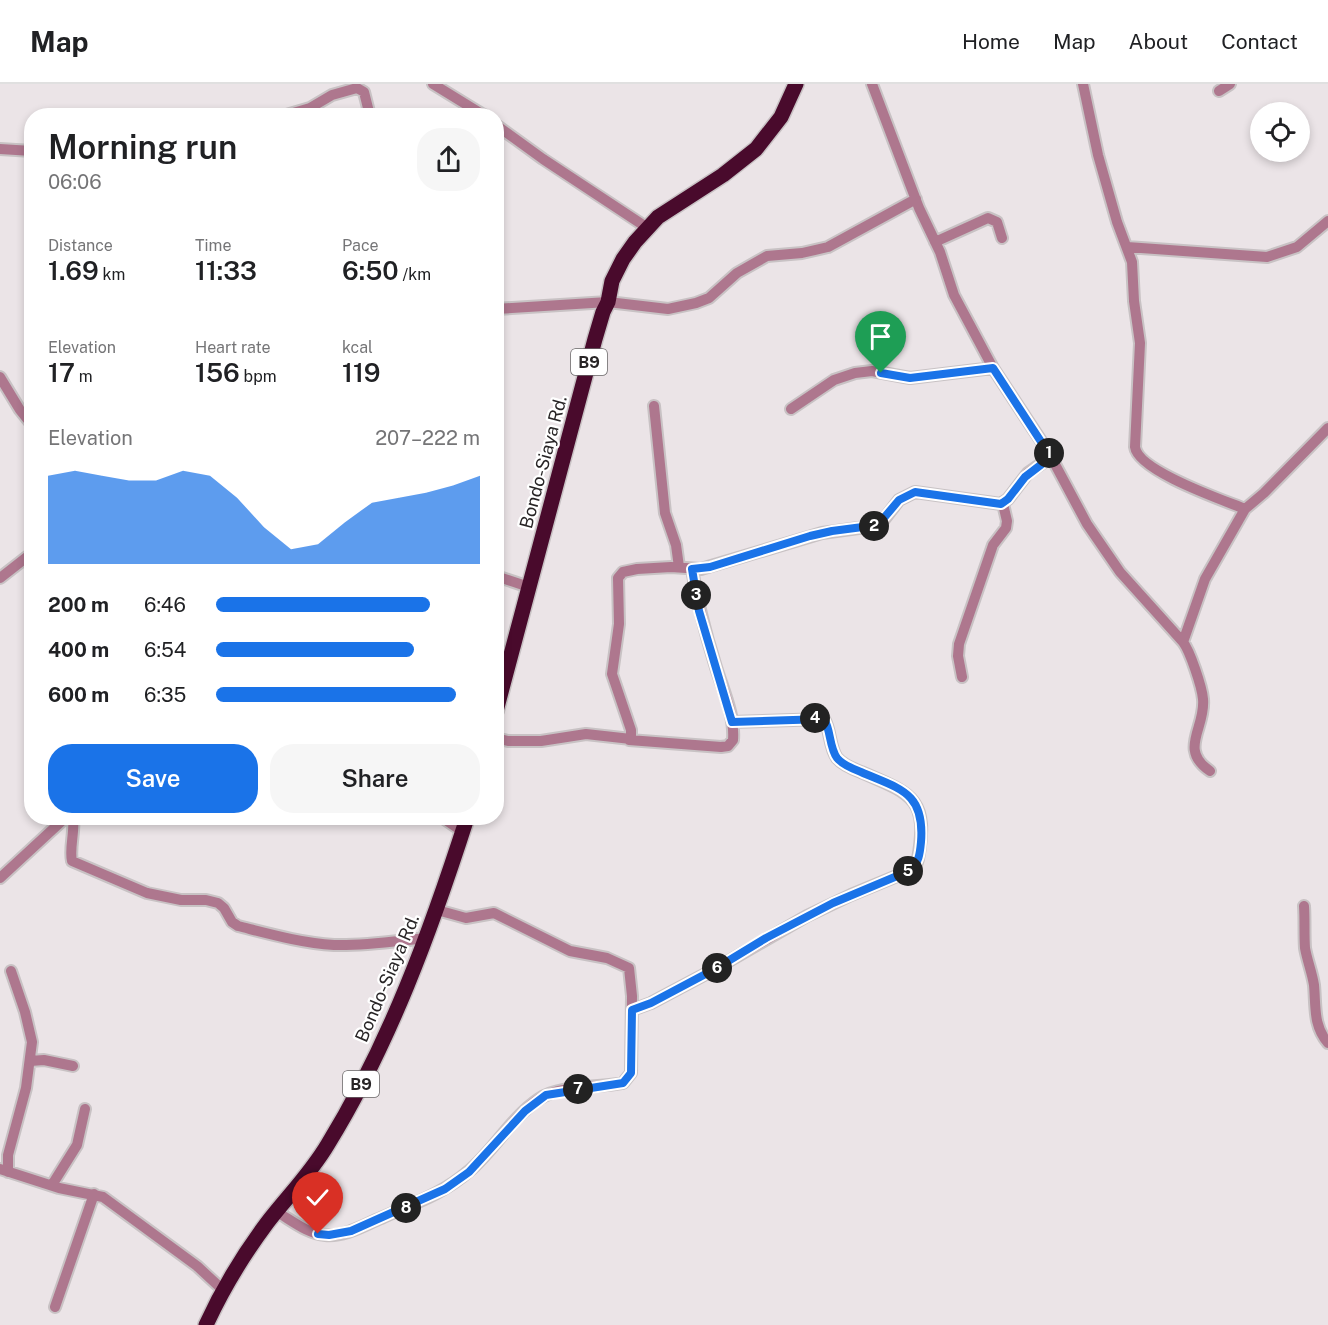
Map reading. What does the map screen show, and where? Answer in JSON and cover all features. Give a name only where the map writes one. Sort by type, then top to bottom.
[{"type":"highway","name":"Bondo-Siaya Rd.","points":[[504,681],[595,339],[608,302],[612,281],[619,266],[646,227],[738,165],[756,149],[781,117],[796,84]]},
{"type":"highway","name":"Bondo-Siaya Rd.","points":[[206,1325],[249,1249],[318,1161],[350,1108],[427,938],[464,825]]},
{"type":"street","points":[[872,84],[954,295],[993,368],[1051,457],[1080,513],[1120,572],[1183,642],[1189,654],[1203,698],[1202,716],[1195,741],[1195,754],[1202,765],[1210,771]]},
{"type":"street","points":[[1083,84],[1098,155],[1117,222],[1132,262],[1134,301],[1140,343],[1136,454],[1148,464],[1198,492],[1245,509]]},
{"type":"street","points":[[1219,91],[1230,84]]},
{"type":"street","points":[[436,85],[472,108]]},
{"type":"street","points":[[310,108],[332,95],[357,88],[364,92],[368,108]]},
{"type":"street","points":[[504,131],[646,227]]},
{"type":"street","points":[[0,148],[24,150]]},
{"type":"street","points":[[504,308],[608,302],[658,309],[703,301],[717,292],[737,273],[767,256],[802,253],[828,247],[916,199]]},
{"type":"street","points":[[935,242],[988,218],[997,222],[1002,238]]},
{"type":"street","points":[[1127,247],[1267,257],[1297,247],[1328,221]]},
{"type":"street","points":[[791,409],[834,380],[855,373],[872,371],[910,378],[993,368]]},
{"type":"street","points":[[0,377],[24,414]]},
{"type":"street","points":[[654,406],[665,513],[676,545],[679,567]]},
{"type":"street","points":[[1183,642],[1205,579],[1245,509],[1264,493],[1328,428]]},
{"type":"street","points":[[1003,504],[1025,477],[1051,457]]},
{"type":"street","points":[[629,740],[631,730],[612,669],[619,624],[618,578],[623,572],[637,569],[710,567],[822,533],[878,525],[899,500],[915,492],[1003,504]]},
{"type":"street","points":[[962,677],[958,656],[959,644],[993,545],[1006,528],[1007,521],[1003,504]]},
{"type":"street","points":[[0,578],[24,559]]},
{"type":"street","points":[[504,740],[542,741],[586,734],[629,740],[728,746],[733,740],[732,722],[699,611],[692,569]]},
{"type":"street","points":[[504,579],[529,587]]},
{"type":"street","points":[[632,1010],[651,1003],[715,969],[766,938],[833,903],[909,871],[916,865],[922,821],[915,803],[897,788],[853,769],[837,758],[824,719],[732,722]]},
{"type":"street","points":[[0,878],[57,825]]},
{"type":"street","points":[[73,825],[72,861],[152,895],[218,903],[224,908],[232,922],[238,926],[291,939],[332,945],[372,944],[427,938]]},
{"type":"street","points":[[1304,906],[1306,951],[1314,986],[1316,1015],[1320,1030],[1328,1043]]},
{"type":"street","points":[[277,1212],[318,1234],[335,1235],[360,1228],[445,1189],[469,1172],[538,1100],[555,1093],[611,1085],[627,1080],[631,1073],[630,972],[624,964],[607,958],[570,951],[494,913],[466,918],[437,909]]},
{"type":"street","points":[[10,971],[32,1034],[23,1100],[4,1170],[110,1200],[197,1266],[224,1291]]},
{"type":"street","points":[[30,1061],[44,1060],[73,1066]]},
{"type":"street","points":[[52,1185],[77,1145],[85,1109]]},
{"type":"street","points":[[55,1307],[94,1194]]},
{"type":"route","points":[[318,1234],[329,1235],[360,1228],[445,1189],[469,1172],[525,1111],[546,1095],[623,1083],[631,1073],[632,1010],[651,1003],[715,969],[807,916],[909,871],[916,865],[922,821],[915,803],[897,788],[853,769],[837,758],[824,719],[732,722],[699,611],[692,569],[710,567],[822,533],[878,525],[899,500],[910,493],[933,493],[1005,503],[1032,470],[1051,457],[993,368],[910,378],[881,373]]}]
